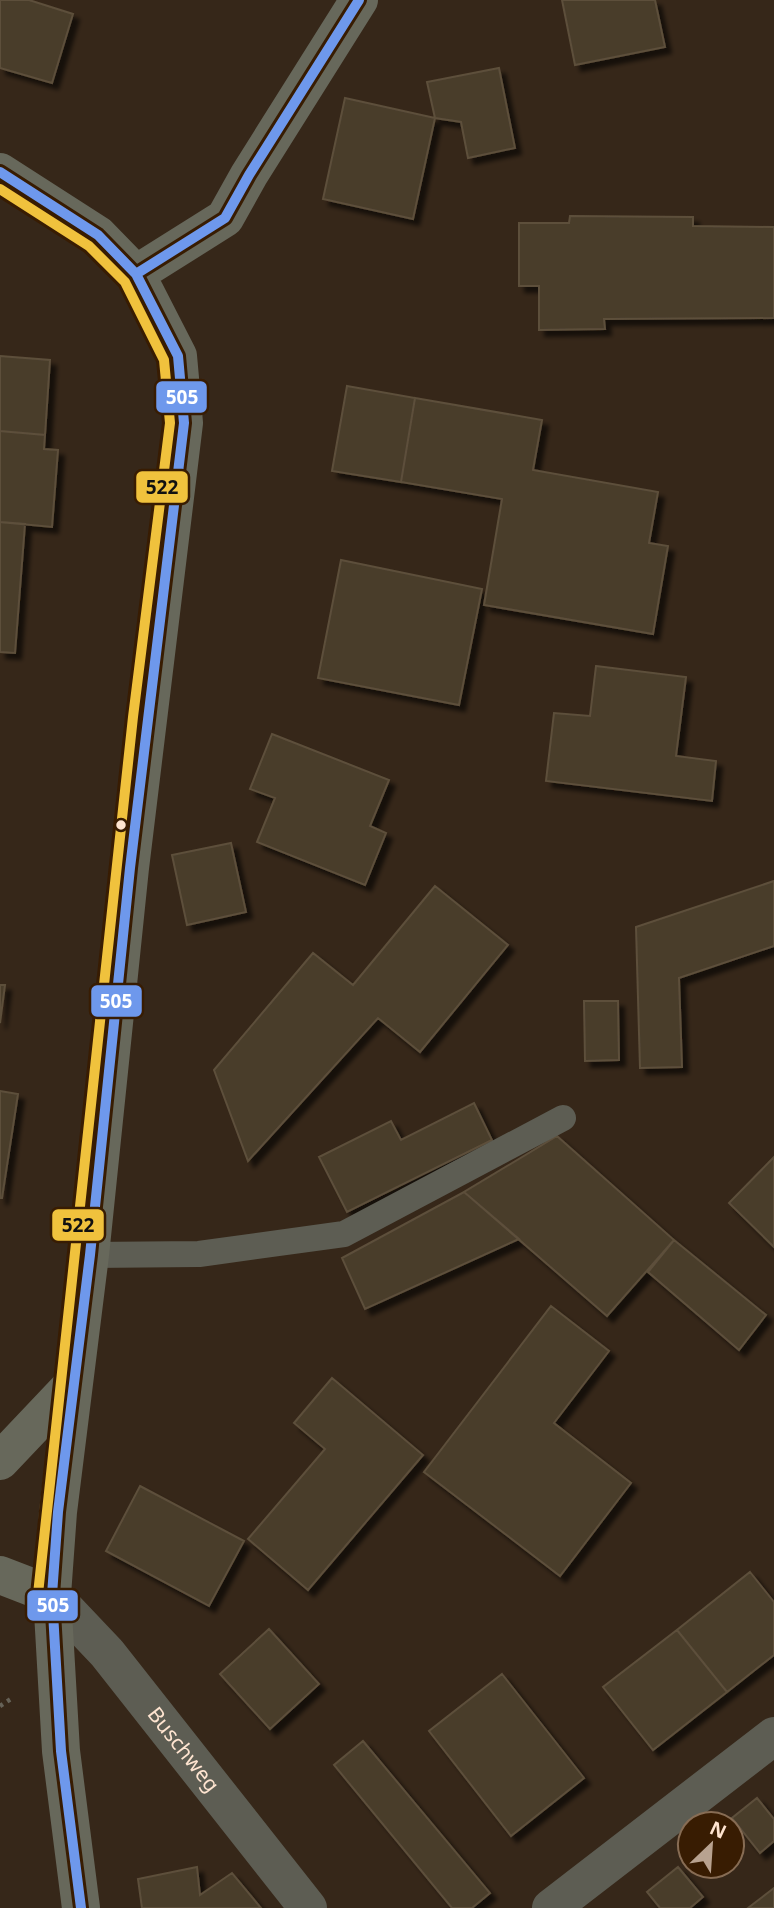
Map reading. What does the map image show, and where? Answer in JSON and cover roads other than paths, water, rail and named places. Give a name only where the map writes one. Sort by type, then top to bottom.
[{"type":"main road","points":[[136,274],[225,218],[359,0]]},
{"type":"main road","points":[[0,173],[98,235],[136,274],[177,355],[184,423],[129,881],[90,1255],[58,1512],[52,1595],[61,1751],[81,1908]]},
{"type":"main road","points":[[0,1461],[73,1384]]},
{"type":"main road","points":[[0,1575],[52,1595]]},
{"type":"street","name":"Buschweg","points":[[52,1595],[107,1653],[309,1908]]},
{"type":"street","points":[[551,1908],[774,1736]]},
{"type":"lane","points":[[90,1255],[199,1254],[344,1234],[563,1118]]}]
